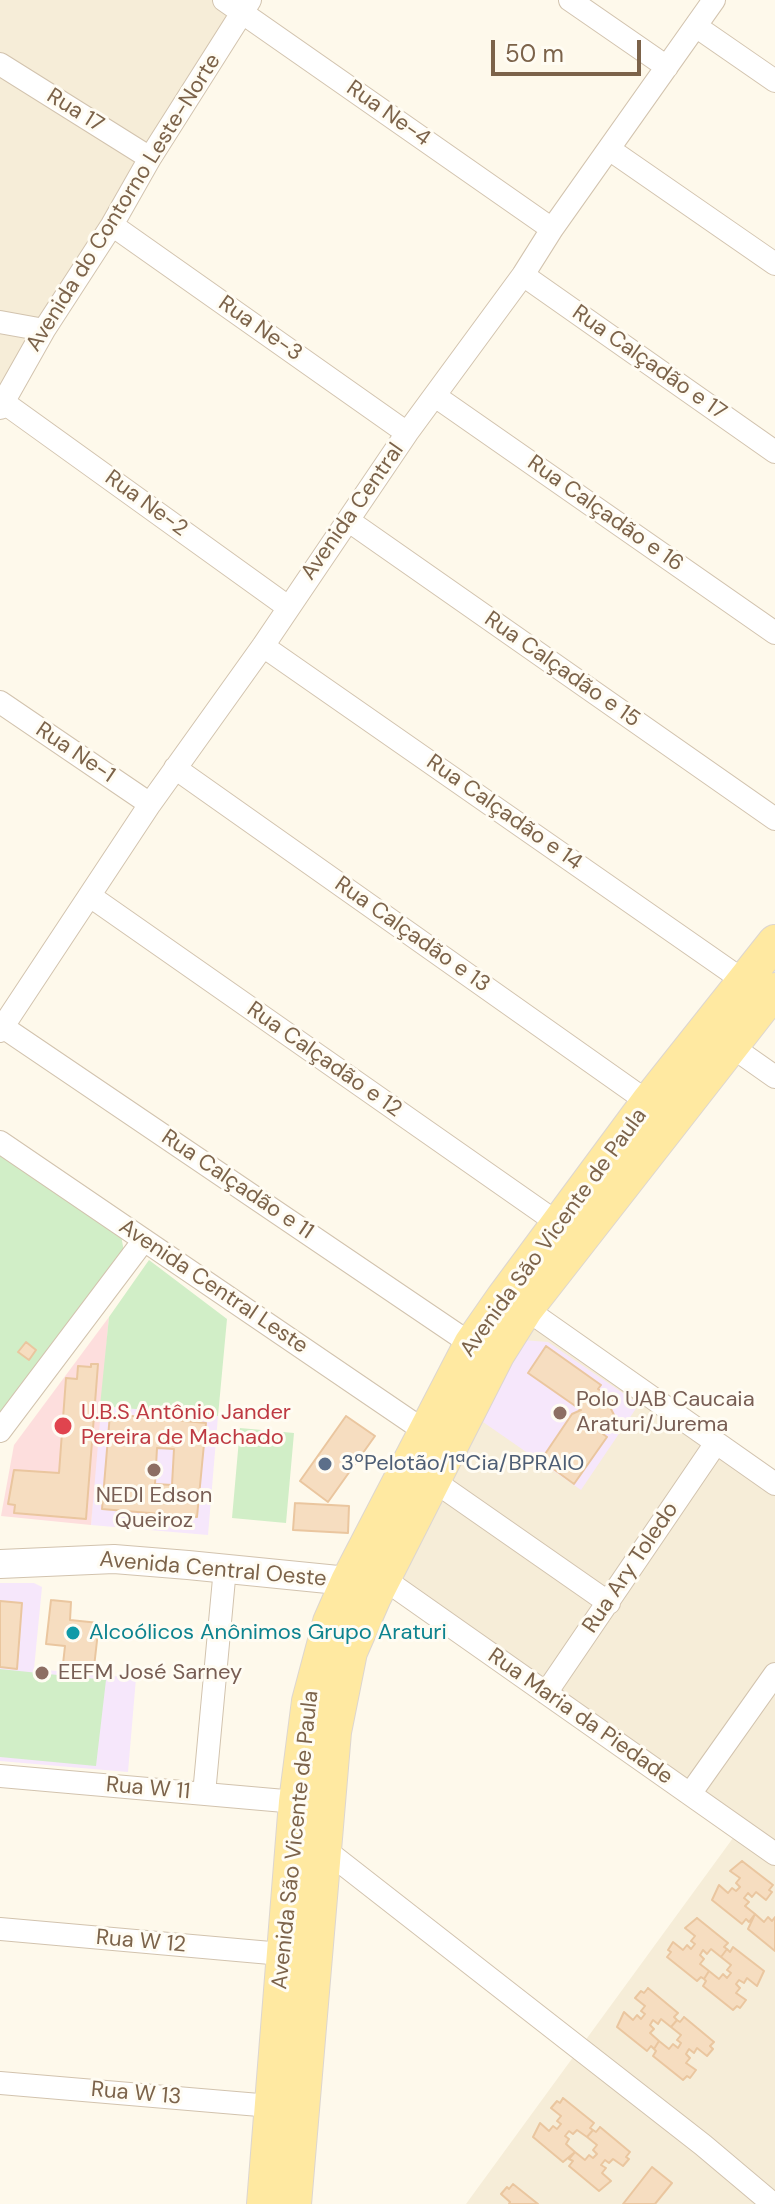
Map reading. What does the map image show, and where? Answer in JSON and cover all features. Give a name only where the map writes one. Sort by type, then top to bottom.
[{"type":"main road","name":"Avenida São Vicente de Paula","points":[[264,2204],[296,1802],[309,1701],[330,1622],[368,1586],[434,1481],[497,1355],[526,1309],[731,1046],[760,985],[775,942]]},
{"type":"main road","name":"Avenida São Vicente de Paula","points":[[294,2204],[340,1692],[368,1586],[426,1432],[471,1344],[648,1102],[760,985]]},
{"type":"street","points":[[570,0],[667,67]]},
{"type":"street","name":"Avenida Central","points":[[1,1029],[150,804],[263,646],[407,433],[523,275],[552,229],[714,0]]},
{"type":"street","name":"Avenida do Contorno Leste-Norte","points":[[2,405],[44,330],[112,225],[239,4]]},
{"type":"street","name":"Rua Ne-4","points":[[239,4],[552,229]]},
{"type":"street","points":[[697,27],[775,81]]},
{"type":"street","name":"Rua 17","points":[[0,64],[150,158]]},
{"type":"street","points":[[609,149],[775,264]]},
{"type":"street","name":"Rua Ne-3","points":[[112,225],[407,433]]},
{"type":"street","name":"Rua Calçadão e 17","points":[[523,275],[775,452]]},
{"type":"street","points":[[0,322],[44,330]]},
{"type":"street","name":"Rua Calçadão e 16","points":[[435,396],[775,633]]},
{"type":"street","name":"Rua Ne-2","points":[[2,405],[288,607]]},
{"type":"street","name":"Rua Calçadão e 15","points":[[349,521],[775,819]]},
{"type":"street","name":"Rua Calçadão e 14","points":[[263,646],[760,985]]},
{"type":"street","name":"Rua Ne-1","points":[[0,702],[150,804]]},
{"type":"street","name":"Rua Calçadão e 13","points":[[175,768],[648,1102]]},
{"type":"street","name":"Rua Calçadão e 12","points":[[90,896],[559,1224]]},
{"type":"street","name":"Rua Calçadão e 11","points":[[1,1029],[471,1344]]},
{"type":"street","points":[[731,1046],[775,1077]]},
{"type":"street","name":"Avenida Central Leste","points":[[0,1142],[426,1432]]},
{"type":"street","points":[[0,1431],[144,1240]]},
{"type":"street","points":[[526,1309],[775,1484]]},
{"type":"street","name":"Rua Ary Toledo","points":[[546,1693],[716,1443]]},
{"type":"street","points":[[434,1481],[609,1603]]},
{"type":"street","name":"Avenida Central Oeste","points":[[0,1564],[114,1559],[225,1568],[368,1586]]},
{"type":"street","points":[[204,1794],[225,1568]]},
{"type":"street","name":"Rua Maria da Piedade","points":[[368,1586],[546,1693],[775,1854]]},
{"type":"street","points":[[690,1794],[775,1674]]},
{"type":"street","name":"Rua W 11","points":[[0,1776],[296,1802]]},
{"type":"street","points":[[324,1849],[703,2145],[773,2204]]},
{"type":"street","name":"Rua W 12","points":[[0,1929],[282,1954]]},
{"type":"street","name":"Rua W 13","points":[[0,2083],[271,2106]]},
{"type":"shaded area","points":[[0,0],[250,0],[0,408]]},
{"type":"shaded area","points":[[526,1309],[775,1484],[775,2204],[466,2204],[733,1838],[397,1597],[384,1579]]},
{"type":"shaded area","name":"U.B.S Antônio Jander Pereira de Machado","points":[[109,1317],[91,1525],[1,1516],[14,1445]]},
{"type":"shaded area","name":"Polo UAB Caucaia Araturi/Jurema","points":[[522,1340],[548,1342],[639,1404],[581,1490],[483,1422]]},
{"type":"shaded area","name":"NEDI Edson Queiroz","points":[[100,1406],[218,1416],[208,1535],[91,1525]]},
{"type":"shaded area","name":"EEFM José Sarney","points":[[0,1583],[34,1583],[42,1587],[34,1669],[136,1678],[128,1772],[0,1761]]},
{"type":"green space","points":[[0,1153],[121,1235],[124,1252],[0,1416]]},
{"type":"green space","points":[[149,1260],[227,1319],[218,1416],[100,1406],[109,1317]]},
{"type":"green space","points":[[240,1428],[294,1433],[286,1523],[232,1518]]},
{"type":"green space","points":[[0,1669],[106,1680],[96,1766],[0,1757]]},
{"type":"building","points":[[26,1342],[36,1350],[29,1360],[18,1352]]},
{"type":"building","points":[[546,1346],[601,1385],[598,1389],[616,1402],[611,1409],[615,1417],[603,1434],[607,1437],[574,1484],[541,1460],[572,1414],[581,1410],[528,1373]]},
{"type":"building","points":[[91,1364],[98,1364],[86,1519],[14,1513],[15,1505],[8,1504],[14,1470],[59,1473],[66,1378],[77,1379],[78,1366],[91,1367]]},
{"type":"building","name":"NEDI Edson Queiroz","points":[[110,1414],[206,1423],[197,1517],[102,1509]],"holes":[[[157,1448],[174,1449],[172,1485],[155,1484]]]},
{"type":"building","points":[[346,1416],[375,1436],[328,1502],[300,1481]]},
{"type":"building","points":[[295,1503],[349,1506],[348,1533],[293,1530]]},
{"type":"building","name":"Alcoólicos Anônimos Grupo Araturi","points":[[51,1600],[71,1602],[70,1620],[99,1623],[94,1667],[63,1664],[65,1646],[46,1644]]},
{"type":"building","points":[[0,1601],[22,1603],[17,1669],[0,1667]]},
{"type":"building","points":[[742,1861],[773,1885],[766,1900],[756,1892],[752,1897],[748,1893],[744,1898],[749,1902],[745,1906],[755,1914],[749,1922],[746,1919],[742,1924],[712,1900],[719,1885],[728,1893],[732,1888],[736,1891],[740,1887],[736,1883],[740,1878],[730,1871]]},
{"type":"building","points":[[755,1914],[764,1922],[768,1917],[772,1921],[775,1917],[775,1951],[748,1929]]},
{"type":"building","points":[[697,1918],[728,1943],[721,1957],[711,1949],[707,1954],[703,1950],[700,1955],[704,1959],[700,1964],[709,1971],[704,1979],[701,1977],[697,1981],[667,1957],[673,1942],[683,1950],[687,1945],[691,1949],[695,1944],[691,1941],[695,1936],[685,1928]]},
{"type":"building","points":[[733,1947],[764,1971],[757,1986],[747,1978],[744,1983],[739,1980],[736,1984],[740,1988],[736,1993],[746,2000],[740,2008],[737,2006],[733,2010],[703,1986],[709,1971],[719,1979],[723,1974],[727,1978],[731,1973],[727,1970],[731,1965],[721,1957]]},
{"type":"building","points":[[648,1988],[678,2013],[671,2027],[661,2019],[658,2024],[653,2020],[650,2025],[654,2029],[650,2033],[659,2041],[654,2049],[651,2046],[647,2051],[617,2027],[624,2012],[633,2020],[637,2015],[641,2019],[645,2014],[641,2011],[645,2006],[635,1998]]},
{"type":"building","points":[[684,2017],[714,2042],[707,2056],[697,2048],[694,2053],[689,2049],[686,2054],[690,2058],[686,2063],[696,2070],[690,2078],[687,2076],[683,2080],[653,2056],[659,2041],[669,2049],[673,2044],[678,2048],[681,2043],[677,2040],[681,2035],[671,2027]]},
{"type":"building","points":[[563,2098],[594,2123],[587,2137],[577,2130],[573,2134],[569,2131],[565,2136],[569,2139],[566,2144],[575,2152],[563,2162],[533,2137],[540,2123],[549,2131],[561,2124],[557,2121],[561,2116],[551,2108]]},
{"type":"building","points":[[600,2127],[630,2152],[623,2166],[613,2159],[609,2163],[605,2160],[601,2165],[606,2168],[602,2173],[611,2181],[599,2191],[569,2166],[573,2161],[569,2159],[575,2152],[585,2160],[589,2155],[593,2158],[597,2154],[593,2150],[597,2145],[587,2137]]},
{"type":"building","points":[[652,2167],[672,2183],[655,2204],[623,2204]]},
{"type":"building","points":[[513,2184],[538,2204],[509,2204],[501,2194]]},
{"type":"place","name":"Polo UAB Caucaia Araturi/Jurema","points":[[560,1413]]},
{"type":"place","name":"U.B.S Antônio Jander Pereira de Machado","points":[[63,1426]]},
{"type":"place","name":"3ºPelotão/1ªCia/BPRAIO","points":[[325,1464]]},
{"type":"place","name":"NEDI Edson Queiroz","points":[[154,1470]]},
{"type":"place","name":"Alcoólicos Anônimos Grupo Araturi","points":[[73,1633]]},
{"type":"place","name":"EEFM José Sarney","points":[[42,1673]]}]
